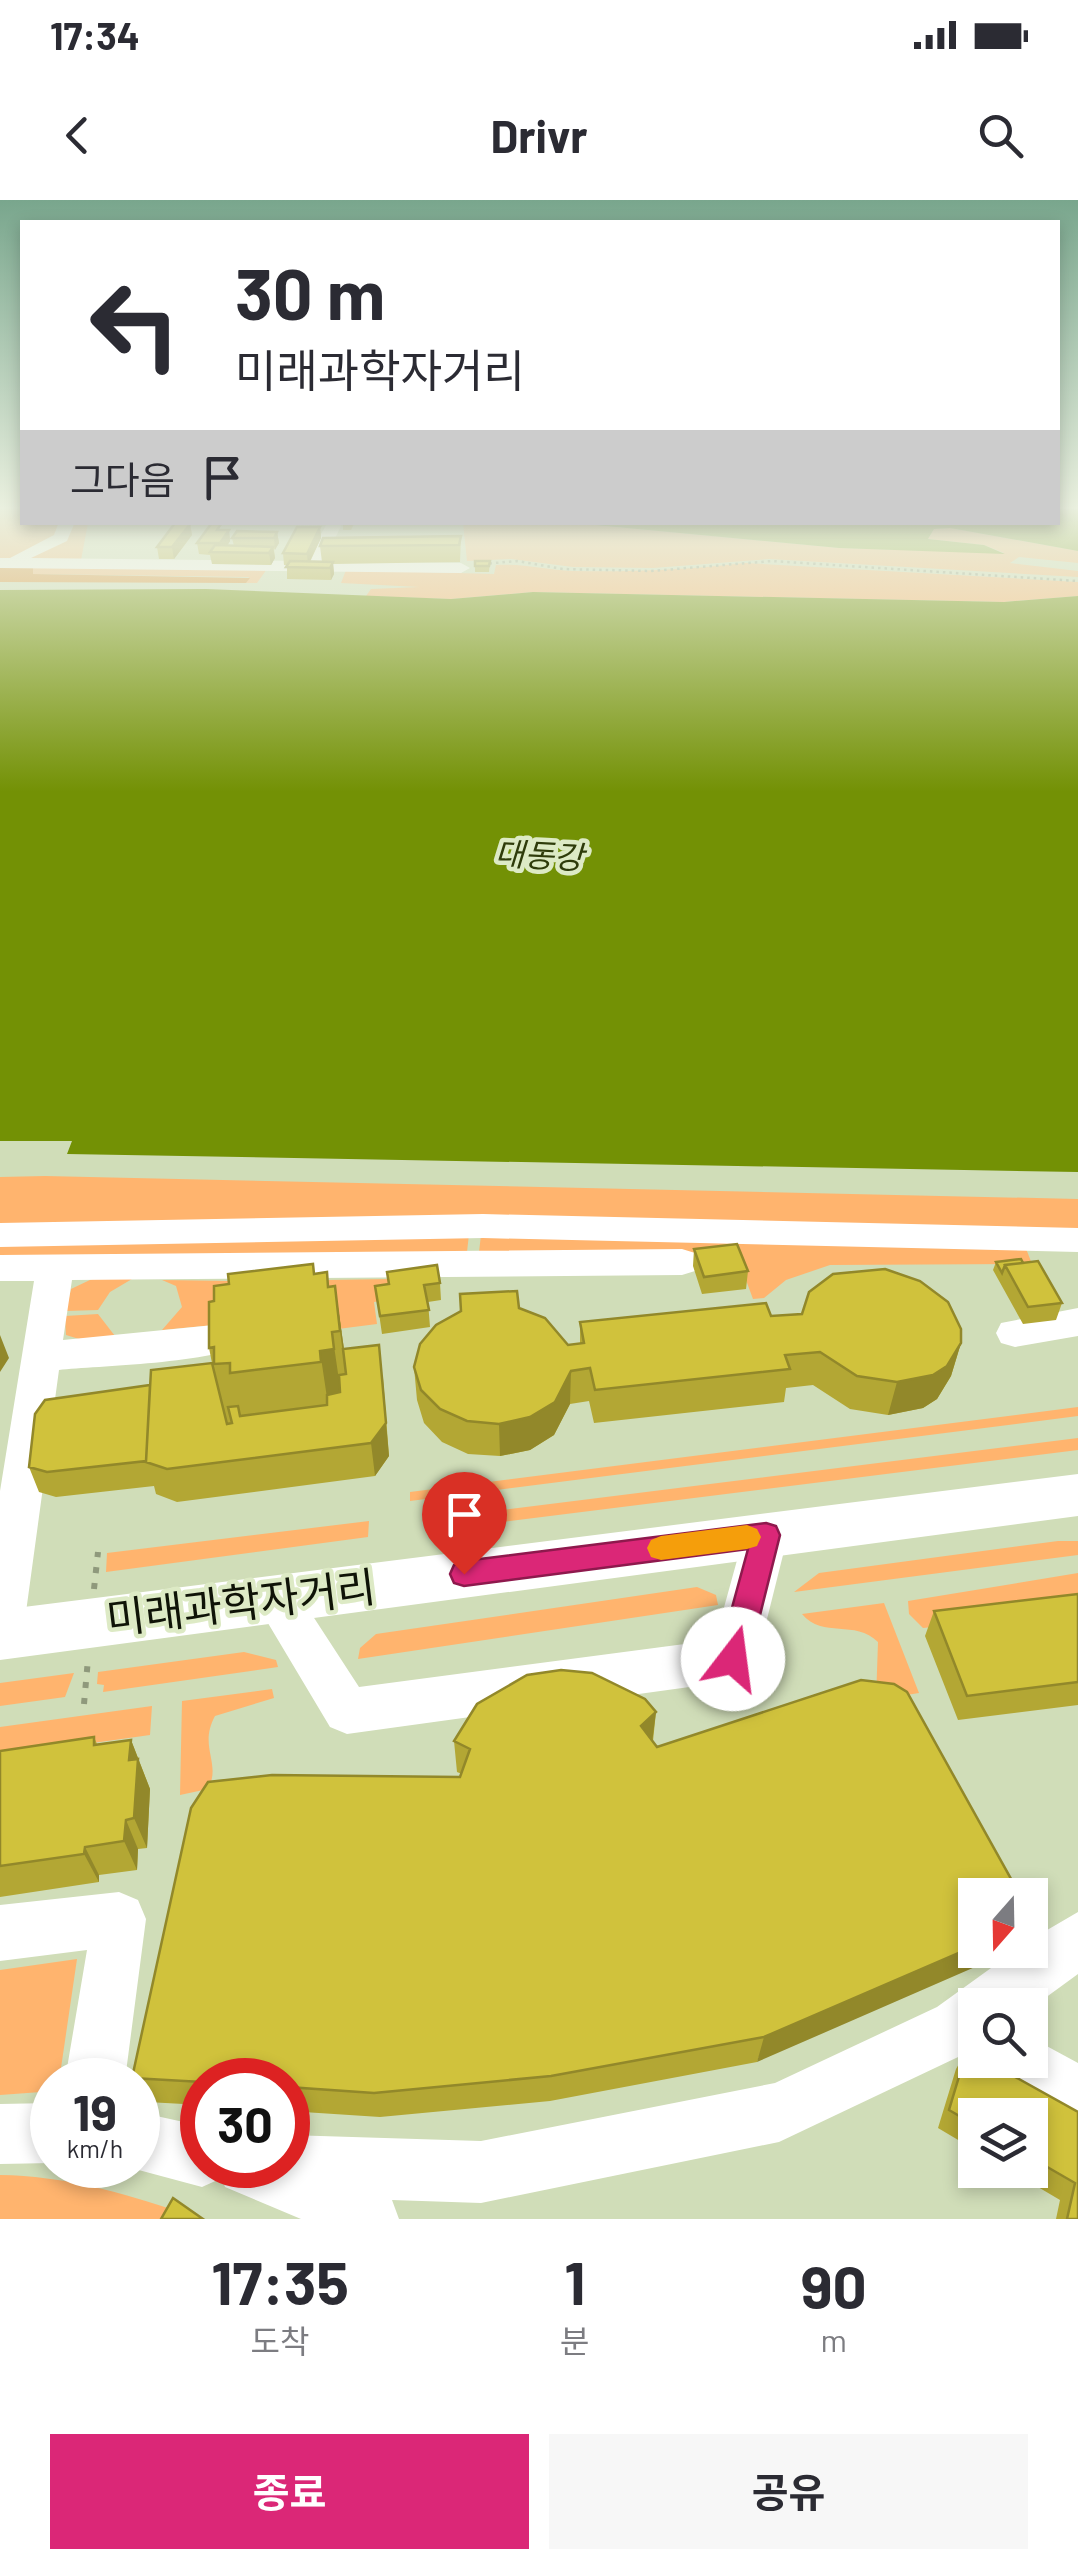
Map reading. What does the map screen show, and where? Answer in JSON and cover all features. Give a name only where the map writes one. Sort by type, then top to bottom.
[{"type":"main road","name":"미래과학자거리","points":[[0,1634],[1078,1494]]},
{"type":"street","points":[[0,1235],[483,1226],[1078,1240]]},
{"type":"street","points":[[0,1268],[682,1262]]},
{"type":"street","points":[[42,1357],[230,1338],[251,1330],[260,1316],[271,1266]]},
{"type":"street","points":[[0,1634],[55,1267]]},
{"type":"street","points":[[1015,1333],[1078,1322]]},
{"type":"street","points":[[276,1598],[347,1712],[733,1659],[766,1535]]},
{"type":"street","points":[[0,1933],[119,1919],[98,2058]]},
{"type":"street","points":[[1016,1988],[1078,1940]]},
{"type":"street","points":[[310,2168],[481,2172],[778,2112],[958,2028]]},
{"type":"street","points":[[1047,2078],[1078,2095]]},
{"type":"street","points":[[0,2134],[30,2133]]},
{"type":"street","points":[[302,2188],[368,2219]]},
{"type":"shaded area","points":[[0,1177],[1078,1199],[1078,1234],[0,1227]]},
{"type":"shaded area","points":[[469,1234],[467,1252],[0,1256],[0,1242]]},
{"type":"shaded area","points":[[481,1235],[1025,1246],[1032,1264],[830,1265],[786,1280],[764,1298],[753,1299],[736,1253],[479,1252]]},
{"type":"shaded area","points":[[92,1279],[132,1279],[110,1292],[98,1310],[66,1311],[71,1289]]},
{"type":"shaded area","points":[[392,1279],[388,1300],[374,1302],[377,1324],[330,1330],[327,1280]]},
{"type":"shaded area","points":[[162,1280],[230,1281],[214,1325],[162,1330],[182,1307],[176,1286]]},
{"type":"shaded area","points":[[98,1314],[115,1336],[79,1339],[66,1335],[65,1316]]},
{"type":"shaded area","points":[[1078,1407],[1078,1416],[410,1501],[410,1492]]},
{"type":"shaded area","points":[[1078,1438],[1078,1450],[453,1528],[422,1520]]},
{"type":"shaded area","points":[[369,1521],[368,1537],[106,1572],[107,1553]]},
{"type":"shaded area","points":[[1078,1541],[1078,1555],[794,1592],[819,1573]]},
{"type":"shaded area","points":[[1078,1573],[1078,1613],[923,1628],[909,1614],[908,1601]]},
{"type":"shaded area","points":[[697,1587],[716,1595],[718,1605],[358,1659],[360,1648],[376,1634]]},
{"type":"shaded area","points":[[884,1603],[919,1693],[876,1700],[878,1642],[859,1631],[819,1626],[802,1614]]},
{"type":"shaded area","points":[[244,1652],[276,1660],[278,1667],[103,1692],[104,1685],[97,1684],[98,1672]]},
{"type":"shaded area","points":[[74,1673],[65,1697],[0,1706],[0,1683]]},
{"type":"shaded area","points":[[272,1689],[274,1698],[215,1716],[209,1737],[212,1780],[208,1789],[180,1795],[182,1701]]},
{"type":"shaded area","points":[[152,1706],[150,1735],[0,1756],[0,1727]]},
{"type":"shaded area","points":[[77,1959],[62,2058],[30,2058],[30,2093],[0,2095],[0,1970]]},
{"type":"shaded area","points":[[0,2175],[30,2177],[30,2188],[99,2188],[180,2212],[176,2219],[0,2219]]},
{"type":"water","name":"대동강","points":[[0,603],[1078,603],[1078,1172],[67,1154],[72,1141],[0,1141]]},
{"type":"building","points":[[737,1244],[748,1271],[704,1277],[694,1249]]},
{"type":"building","points":[[1021,1259],[1023,1263],[1005,1265],[1002,1273],[996,1262]]},
{"type":"building","points":[[1038,1261],[1062,1303],[1028,1307],[1005,1265]]},
{"type":"building","points":[[313,1264],[314,1274],[327,1272],[328,1287],[335,1286],[340,1331],[332,1332],[334,1349],[320,1351],[321,1362],[230,1373],[230,1363],[214,1364],[214,1347],[209,1348],[209,1302],[214,1301],[214,1286],[229,1284],[228,1274]]},
{"type":"building","points":[[437,1265],[440,1283],[424,1285],[429,1310],[380,1316],[375,1286],[389,1284],[387,1272]]},
{"type":"building","points":[[885,1269],[920,1281],[948,1302],[961,1329],[961,1343],[947,1366],[933,1375],[897,1382],[857,1376],[820,1352],[785,1355],[790,1369],[595,1390],[590,1368],[571,1371],[555,1402],[530,1417],[499,1424],[467,1421],[440,1409],[421,1390],[414,1367],[420,1344],[436,1325],[461,1311],[460,1294],[517,1291],[519,1308],[545,1318],[568,1345],[584,1343],[580,1322],[766,1303],[771,1316],[802,1314],[809,1292],[833,1274]]},
{"type":"building","points":[[379,1345],[386,1423],[371,1443],[167,1469],[146,1462],[151,1370],[212,1363],[227,1424],[232,1423],[228,1407],[238,1406],[240,1416],[327,1405],[327,1395],[340,1392],[339,1375],[346,1374],[343,1349]]},
{"type":"building","points":[[150,1385],[146,1461],[47,1472],[29,1467],[35,1414],[45,1400]]},
{"type":"building","points":[[1078,1594],[1078,1682],[967,1696],[934,1611]]},
{"type":"building","points":[[561,1670],[592,1673],[645,1699],[656,1712],[641,1726],[657,1747],[861,1680],[894,1684],[907,1692],[1011,1878],[958,1878],[958,1953],[764,2037],[551,2076],[374,2093],[310,2089],[310,2058],[180,2058],[180,2081],[160,2080],[160,2058],[136,2058],[191,1808],[208,1782],[272,1775],[460,1777],[470,1749],[454,1741],[477,1704],[527,1675]]},
{"type":"building","points":[[94,1737],[94,1745],[131,1740],[129,1760],[138,1759],[134,1818],[126,1820],[124,1841],[85,1847],[84,1854],[0,1866],[0,1751]]},
{"type":"building","points":[[959,2078],[1017,2078],[1078,2112],[1078,2219],[1067,2219],[1075,2183],[1048,2167],[1048,2098],[958,2098],[958,2115],[949,2110]]},
{"type":"building","points":[[173,2198],[203,2219],[161,2219]]},
{"type":"slow traffic","points":[[661,1548],[747,1537]]},
{"type":"route","points":[[464,1574],[766,1535],[733,1659]]}]
